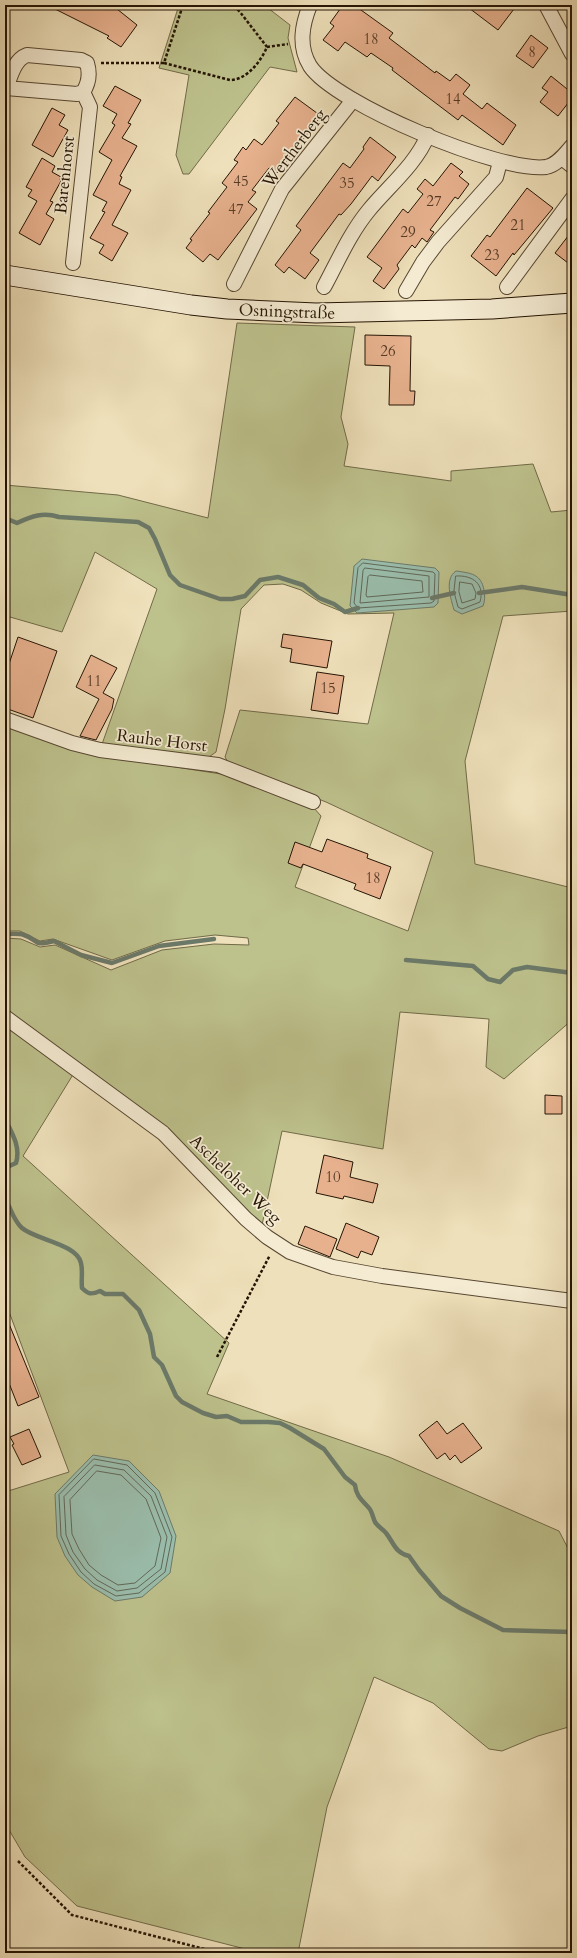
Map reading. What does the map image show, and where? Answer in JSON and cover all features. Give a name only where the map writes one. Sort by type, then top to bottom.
[{"type":"street","name":"Wertherberg","points":[[310,5],[304,20],[302,32],[304,55],[311,67],[336,91],[428,135],[468,152],[500,162],[531,167],[548,166],[567,162],[572,146]]},
{"type":"street","points":[[546,5],[572,54]]},
{"type":"street","points":[[27,55],[81,60],[87,63],[89,69],[87,86],[83,92],[77,94],[5,88],[16,63],[21,57],[27,55]]},
{"type":"street","name":"Barenhorst","points":[[73,263],[90,107],[83,92]]},
{"type":"street","name":"Wertherberg","points":[[234,284],[282,189],[354,100]]},
{"type":"street","points":[[324,287],[351,233],[422,149],[428,135]]},
{"type":"street","points":[[406,291],[430,252],[496,177],[500,162]]},
{"type":"street","points":[[507,288],[572,199]]},
{"type":"street","name":"Osningstraße","points":[[5,275],[227,309],[309,313],[406,312],[572,303]]},
{"type":"street","name":"Rauhe Horst","points":[[5,719],[72,743],[100,750],[218,765],[313,802]]},
{"type":"street","name":"Ascheloher Weg","points":[[5,1017],[163,1133],[246,1219],[290,1252],[333,1267],[382,1276],[572,1301]]},
{"type":"path","points":[[164,63],[183,5]]},
{"type":"path","points":[[232,5],[240,12],[267,47]]},
{"type":"path","points":[[267,47],[302,43]]},
{"type":"path","points":[[87,63],[164,63],[238,80],[244,76],[264,55],[267,47]]},
{"type":"path","points":[[217,1357],[277,1242]]},
{"type":"path","points":[[18,1861],[72,1915],[220,1953]]},
{"type":"green space","points":[[179,5],[264,5],[290,25],[288,38],[297,72],[270,67],[189,174],[183,174],[176,155],[189,75],[159,68]]},
{"type":"green space","points":[[237,323],[355,327],[341,417],[348,444],[344,466],[451,481],[451,471],[533,464],[551,512],[572,510],[572,611],[503,616],[465,761],[475,864],[572,888],[572,1020],[504,1079],[486,1067],[489,1019],[400,1012],[383,1149],[282,1131],[262,1225],[5,1010],[5,938],[21,939],[40,947],[55,945],[111,970],[162,950],[214,944],[249,945],[248,938],[215,935],[165,941],[112,960],[53,939],[40,941],[20,931],[5,931],[5,724],[98,755],[234,776],[313,807],[321,816],[295,887],[408,931],[433,852],[326,802],[229,764],[225,757],[240,710],[368,724],[394,613],[348,614],[321,603],[301,590],[283,584],[264,585],[241,609],[225,709],[216,752],[206,759],[101,747],[157,589],[95,552],[62,632],[10,617],[5,627],[5,485],[118,495],[208,518]]},
{"type":"green space","points":[[5,1025],[74,1073],[23,1156],[229,1343],[207,1394],[389,1457],[559,1531],[572,1556],[572,1726],[538,1736],[502,1751],[489,1749],[433,1703],[374,1677],[327,1807],[298,1953],[261,1953],[77,1906],[25,1857],[5,1823],[5,1492],[69,1472],[5,1301]]},
{"type":"water","points":[[362,559],[435,568],[439,572],[438,603],[434,607],[357,613],[350,606],[354,566]]},
{"type":"water","points":[[456,571],[478,577],[483,585],[485,594],[483,606],[462,614],[454,610],[449,584],[452,575]]},
{"type":"water","points":[[93,1455],[129,1461],[159,1491],[176,1536],[170,1573],[142,1597],[115,1601],[92,1587],[78,1575],[65,1556],[57,1537],[55,1494]]},
{"type":"building","points":[[47,5],[112,5],[137,25],[121,47],[107,38],[109,36]]},
{"type":"building","points":[[343,5],[354,5],[393,33],[389,38],[435,73],[436,71],[450,81],[456,74],[470,85],[463,94],[482,109],[487,103],[516,125],[503,145],[462,115],[458,120],[392,70],[393,68],[371,53],[367,57],[345,42],[338,51],[323,40],[334,26],[330,23]]},
{"type":"building","points":[[465,5],[517,5],[498,30]]},
{"type":"building","points":[[531,35],[548,48],[533,68],[516,56]]},
{"type":"building","points":[[551,76],[572,93],[572,98],[558,116],[540,102],[548,92],[542,88]]},
{"type":"building","points":[[115,86],[141,100],[128,123],[131,124],[122,138],[137,146],[120,176],[122,177],[119,184],[131,190],[112,225],[128,233],[112,261],[99,253],[104,245],[90,238],[105,212],[102,211],[107,202],[93,195],[112,160],[99,152],[115,125],[112,123],[117,114],[103,106]]},
{"type":"building","points":[[295,97],[321,116],[277,173],[269,168],[252,190],[256,192],[248,202],[257,209],[218,260],[210,254],[203,262],[186,248],[192,240],[190,239],[210,213],[208,212],[227,187],[222,183],[238,162],[234,160],[243,147],[246,150],[254,139],[262,145],[279,123],[276,121]]},
{"type":"building","points":[[52,108],[65,115],[59,125],[68,130],[53,157],[32,145]]},
{"type":"building","points":[[370,137],[396,157],[378,181],[372,176],[351,204],[341,215],[339,214],[310,253],[319,260],[305,279],[289,267],[284,273],[275,265],[301,230],[296,226],[343,163],[350,168],[364,149],[363,147]]},
{"type":"building","points":[[42,158],[55,166],[52,172],[61,177],[61,181],[50,201],[53,202],[46,214],[54,219],[40,245],[19,233],[37,201],[28,196],[32,190],[26,187]]},
{"type":"building","points":[[451,163],[463,172],[459,176],[469,184],[458,199],[455,197],[430,230],[434,232],[427,242],[422,238],[415,248],[412,245],[397,265],[399,269],[384,289],[373,281],[382,268],[367,257],[403,209],[408,213],[423,194],[417,189],[425,179],[433,186]]},
{"type":"building","points":[[527,188],[553,208],[514,255],[513,253],[496,276],[471,256],[487,235],[490,237]]},
{"type":"building","points":[[572,231],[572,266],[555,253]]},
{"type":"building","points":[[365,335],[411,336],[410,391],[415,391],[414,405],[389,405],[390,366],[365,365]]},
{"type":"building","points":[[283,634],[332,641],[327,668],[290,662],[292,649],[281,647]]},
{"type":"building","points":[[18,637],[57,651],[33,718],[5,708],[5,676]]},
{"type":"building","points":[[91,655],[117,668],[103,693],[114,699],[112,709],[96,740],[80,736],[99,699],[76,687]]},
{"type":"building","points":[[317,672],[344,676],[338,714],[311,710]]},
{"type":"building","points":[[327,839],[368,854],[367,858],[391,867],[380,899],[354,889],[356,884],[303,864],[301,868],[288,863],[295,842],[322,852]]},
{"type":"building","points":[[545,1095],[562,1096],[562,1114],[545,1114]]},
{"type":"building","points":[[324,1155],[353,1162],[350,1177],[378,1184],[373,1203],[344,1196],[343,1199],[316,1193]]},
{"type":"building","points":[[346,1223],[379,1237],[372,1255],[361,1251],[358,1258],[336,1249]]},
{"type":"building","points":[[305,1226],[337,1239],[330,1257],[298,1244]]},
{"type":"building","points":[[5,1314],[39,1397],[18,1406],[5,1373]]},
{"type":"building","points":[[437,1421],[447,1434],[463,1423],[482,1448],[461,1463],[455,1455],[450,1460],[445,1453],[437,1459],[419,1435]]},
{"type":"building","points":[[29,1429],[41,1457],[22,1465],[12,1445],[14,1444],[10,1437]]},
{"type":"waterway","points":[[5,518],[17,523],[43,515],[138,522],[149,528],[170,575],[180,585],[220,599],[232,599],[245,596],[260,580],[278,577],[303,585],[319,598],[334,604],[345,612],[358,608]]},
{"type":"waterway","points":[[479,593],[522,587],[572,595]]},
{"type":"waterway","points":[[432,598],[454,593]]},
{"type":"waterway","points":[[5,934],[24,935],[39,943],[54,941],[81,955],[112,963],[159,946],[214,939]]},
{"type":"waterway","points":[[406,960],[473,966],[488,979],[500,982],[513,970],[527,967],[572,973]]},
{"type":"waterway","points":[[5,1119],[17,1146],[16,1163],[5,1168]]},
{"type":"waterway","points":[[5,1199],[16,1221],[22,1228],[72,1251],[78,1257],[82,1266],[82,1288],[84,1290],[88,1293],[100,1291],[105,1294],[123,1294],[139,1310],[150,1334],[154,1357],[162,1365],[176,1396],[182,1402],[203,1413],[216,1417],[227,1416],[241,1422],[280,1423],[324,1449],[345,1477],[355,1485],[358,1495],[370,1509],[375,1522],[386,1533],[395,1547],[404,1555],[409,1556],[441,1596],[460,1608],[503,1630],[572,1632]]}]
